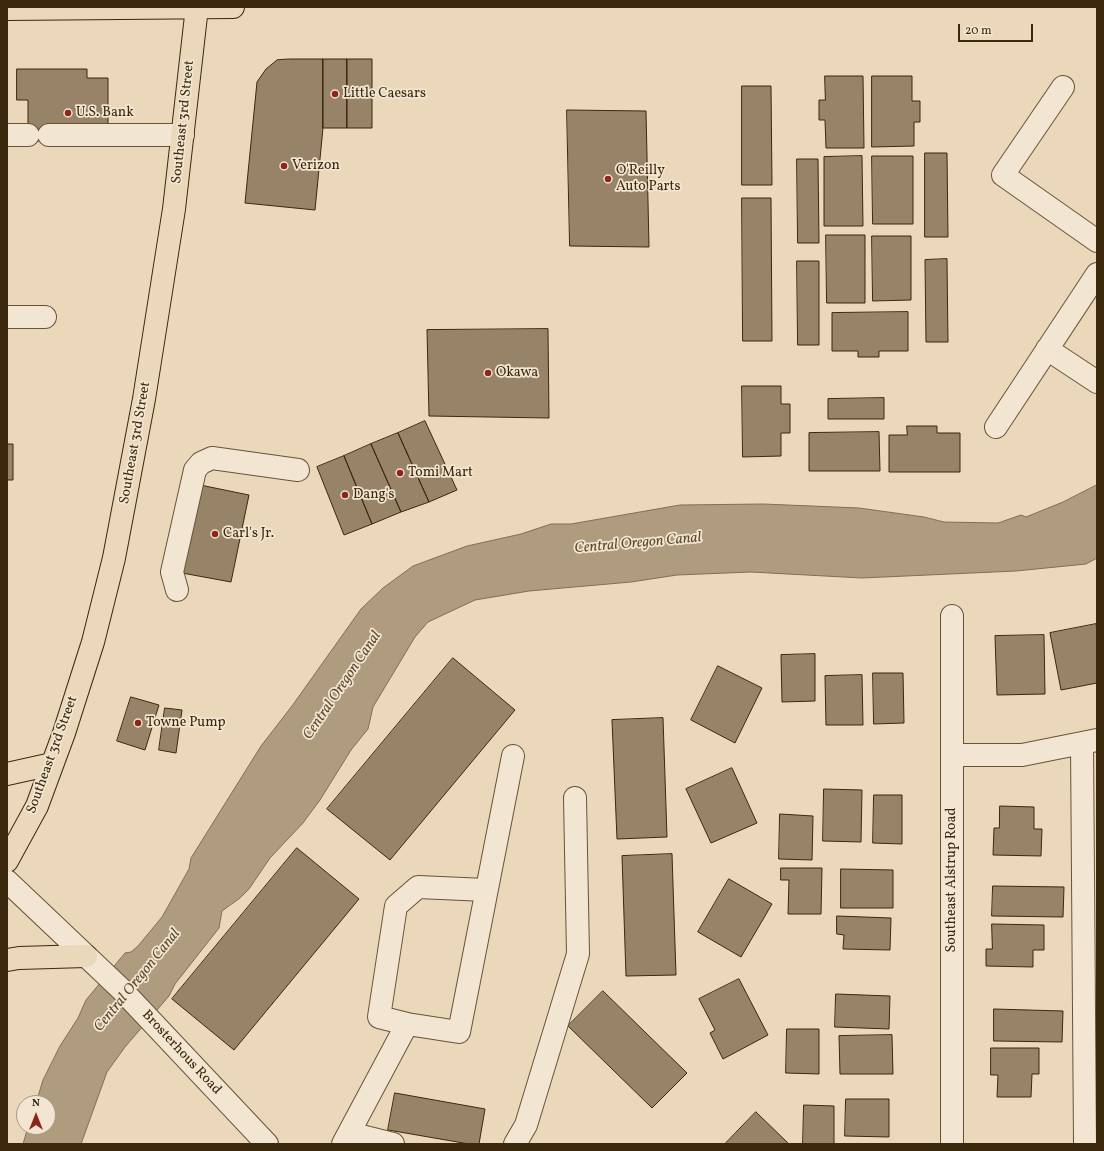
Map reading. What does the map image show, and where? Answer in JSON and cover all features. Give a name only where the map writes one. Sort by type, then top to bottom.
[{"type":"main road","name":"Southeast 3rd Street","points":[[7,861],[37,806],[64,732],[93,642],[114,558],[144,399],[174,209],[197,7]]},
{"type":"main road","points":[[7,9],[233,7]]},
{"type":"main road","points":[[7,774],[52,764]]},
{"type":"main road","points":[[7,960],[19,958],[89,960]]},
{"type":"street","points":[[1063,87],[1003,176],[1097,240]]},
{"type":"street","points":[[49,135],[183,135]]},
{"type":"street","points":[[996,427],[1097,274]]},
{"type":"street","points":[[7,317],[46,317]]},
{"type":"street","points":[[1047,349],[1097,382]]},
{"type":"street","points":[[177,590],[172,572],[195,470],[201,463],[212,458],[298,470]]},
{"type":"street","name":"Southeast Alstrup Road","points":[[952,616],[952,1144]]},
{"type":"street","points":[[952,756],[1022,755],[1089,742],[1085,1144]]},
{"type":"street","points":[[486,890],[418,887],[396,906],[379,1017],[407,1024],[459,1032],[513,756]]},
{"type":"street","points":[[515,1144],[526,1125],[578,954],[575,798]]},
{"type":"street","name":"Brosterhous Road","points":[[7,881],[121,989],[267,1144]]},
{"type":"street","points":[[393,1144],[346,1138],[407,1024]]},
{"type":"water","name":"Central Oregon Canal","points":[[1097,485],[1097,558],[1086,564],[1016,571],[862,578],[751,572],[677,575],[631,582],[529,591],[475,600],[428,622],[415,637],[373,707],[368,729],[351,750],[320,800],[303,823],[270,858],[249,889],[240,898],[222,911],[219,928],[175,984],[169,996],[125,1047],[107,1072],[81,1144],[23,1144],[26,1135],[56,1135],[56,1095],[38,1095],[43,1080],[60,1046],[78,1018],[86,1000],[125,953],[131,952],[138,946],[162,917],[189,869],[191,858],[261,746],[292,706],[361,609],[383,588],[413,566],[467,546],[521,534],[551,524],[571,524],[680,505],[763,504],[859,508],[924,517],[944,522],[998,523],[1021,515],[1026,517],[1063,502]]},
{"type":"building","name":"Verizon","points":[[323,59],[323,128],[315,210],[245,203],[257,82],[266,69],[277,60]]},
{"type":"building","name":"Little Caesars","points":[[323,59],[347,59],[347,128],[323,128]]},
{"type":"building","points":[[347,59],[372,59],[372,128],[347,128]]},
{"type":"building","name":"U.S. Bank","points":[[17,69],[87,69],[87,78],[108,78],[108,127],[49,141],[28,141],[28,100],[17,100]]},
{"type":"building","points":[[825,76],[863,76],[864,148],[826,148],[825,120],[819,120],[819,100],[825,100]]},
{"type":"building","points":[[872,76],[912,76],[912,101],[920,101],[920,122],[914,122],[914,146],[872,147]]},
{"type":"building","points":[[742,86],[771,86],[772,185],[742,185]]},
{"type":"building","name":"O'Reilly Auto Parts","points":[[567,110],[646,111],[649,247],[570,246]]},
{"type":"building","points":[[925,153],[947,153],[948,237],[925,237]]},
{"type":"building","points":[[862,156],[863,226],[824,226],[824,157]]},
{"type":"building","points":[[872,156],[913,156],[913,224],[873,224]]},
{"type":"building","points":[[797,159],[818,159],[819,243],[798,243]]},
{"type":"building","points":[[742,198],[771,198],[772,341],[743,341]]},
{"type":"building","points":[[826,235],[865,235],[865,303],[827,303]]},
{"type":"building","points":[[872,236],[911,236],[911,300],[873,301]]},
{"type":"building","points":[[947,259],[948,342],[926,342],[925,260]]},
{"type":"building","points":[[797,261],[819,261],[819,345],[798,345]]},
{"type":"building","points":[[908,312],[908,351],[879,351],[879,357],[858,357],[858,351],[832,351],[832,313]]},
{"type":"building","name":"Okawa","points":[[548,329],[549,418],[429,416],[427,330]]},
{"type":"building","points":[[742,386],[781,386],[781,404],[790,404],[790,433],[781,433],[781,456],[743,457]]},
{"type":"building","points":[[884,398],[884,419],[828,419],[828,399]]},
{"type":"building","points":[[425,421],[457,490],[429,502],[398,433]]},
{"type":"building","points":[[907,426],[937,426],[937,433],[960,433],[960,472],[889,472],[889,435],[907,435]]},
{"type":"building","points":[[879,432],[880,471],[809,471],[809,433]]},
{"type":"building","name":"Tomi Mart","points":[[398,433],[429,502],[401,512],[371,444]]},
{"type":"building","points":[[7,444],[13,444],[13,480],[7,480]]},
{"type":"building","points":[[371,444],[401,512],[372,524],[344,456]]},
{"type":"building","name":"Dang's","points":[[344,456],[372,524],[344,535],[317,467]]},
{"type":"building","name":"Carl's Jr.","points":[[200,485],[249,495],[231,582],[182,573]]},
{"type":"building","points":[[1096,624],[1097,683],[1061,690],[1050,633]]},
{"type":"building","points":[[1044,635],[1045,694],[997,695],[995,636]]},
{"type":"building","points":[[815,654],[815,701],[782,702],[781,655]]},
{"type":"building","points":[[453,658],[515,710],[390,860],[327,809]]},
{"type":"building","points":[[718,666],[762,688],[735,743],[691,720]]},
{"type":"building","points":[[873,673],[903,673],[904,723],[874,724]]},
{"type":"building","points":[[862,675],[863,725],[826,725],[825,676]]},
{"type":"building","name":"Towne Pump","points":[[131,697],[159,705],[145,750],[117,741]]},
{"type":"building","points":[[165,708],[182,710],[176,753],[159,750]]},
{"type":"building","points":[[663,718],[667,837],[617,839],[612,720]]},
{"type":"building","points":[[732,768],[757,823],[711,843],[686,789]]},
{"type":"building","points":[[824,789],[862,790],[861,842],[823,841]]},
{"type":"building","points":[[874,795],[902,795],[902,844],[873,843]]},
{"type":"building","points":[[1000,806],[1034,807],[1034,829],[1042,829],[1041,856],[993,855],[994,828],[999,828]]},
{"type":"building","points":[[780,814],[813,816],[812,860],[779,859]]},
{"type":"building","points":[[297,848],[359,899],[234,1050],[172,999]]},
{"type":"building","points":[[672,854],[676,975],[626,976],[622,856]]},
{"type":"building","points":[[781,868],[822,868],[821,914],[788,914],[789,880],[781,880]]},
{"type":"building","points":[[841,869],[893,870],[893,908],[841,908]]},
{"type":"building","points":[[729,879],[772,904],[741,957],[698,932]]},
{"type":"building","points":[[993,886],[1064,887],[1063,917],[992,916]]},
{"type":"building","points":[[837,916],[891,918],[890,950],[843,949],[844,935],[837,934]]},
{"type":"building","points":[[992,924],[1044,925],[1044,950],[1033,950],[1033,967],[986,966],[986,949],[992,949]]},
{"type":"building","points":[[739,979],[768,1035],[723,1059],[710,1033],[715,1030],[699,999]]},
{"type":"building","points":[[603,991],[687,1073],[652,1108],[568,1026]]},
{"type":"building","points":[[836,994],[890,996],[889,1029],[835,1027]]},
{"type":"building","points":[[994,1009],[1063,1011],[1062,1042],[994,1041]]},
{"type":"building","points":[[787,1029],[819,1029],[819,1074],[786,1073]]},
{"type":"building","points":[[892,1035],[893,1074],[840,1074],[839,1036]]},
{"type":"building","points":[[991,1048],[1039,1048],[1039,1074],[1032,1074],[1031,1097],[997,1097],[998,1075],[991,1075]]},
{"type":"building","points":[[395,1093],[485,1109],[479,1144],[469,1144],[388,1130]]},
{"type":"building","points":[[846,1099],[889,1099],[889,1137],[845,1136]]},
{"type":"building","points":[[804,1105],[834,1106],[834,1144],[803,1144]]},
{"type":"building","points":[[756,1112],[789,1144],[725,1144]]},
{"type":"place","name":"Little Caesars","points":[[335,94]]},
{"type":"place","name":"U.S. Bank","points":[[68,113]]},
{"type":"place","name":"Verizon","points":[[284,166]]},
{"type":"place","name":"O'Reilly Auto Parts","points":[[608,179]]},
{"type":"place","name":"Okawa","points":[[488,373]]},
{"type":"place","name":"Tomi Mart","points":[[400,473]]},
{"type":"place","name":"Dang's","points":[[345,495]]},
{"type":"place","name":"Carl's Jr.","points":[[215,534]]},
{"type":"place","name":"Towne Pump","points":[[138,723]]}]
